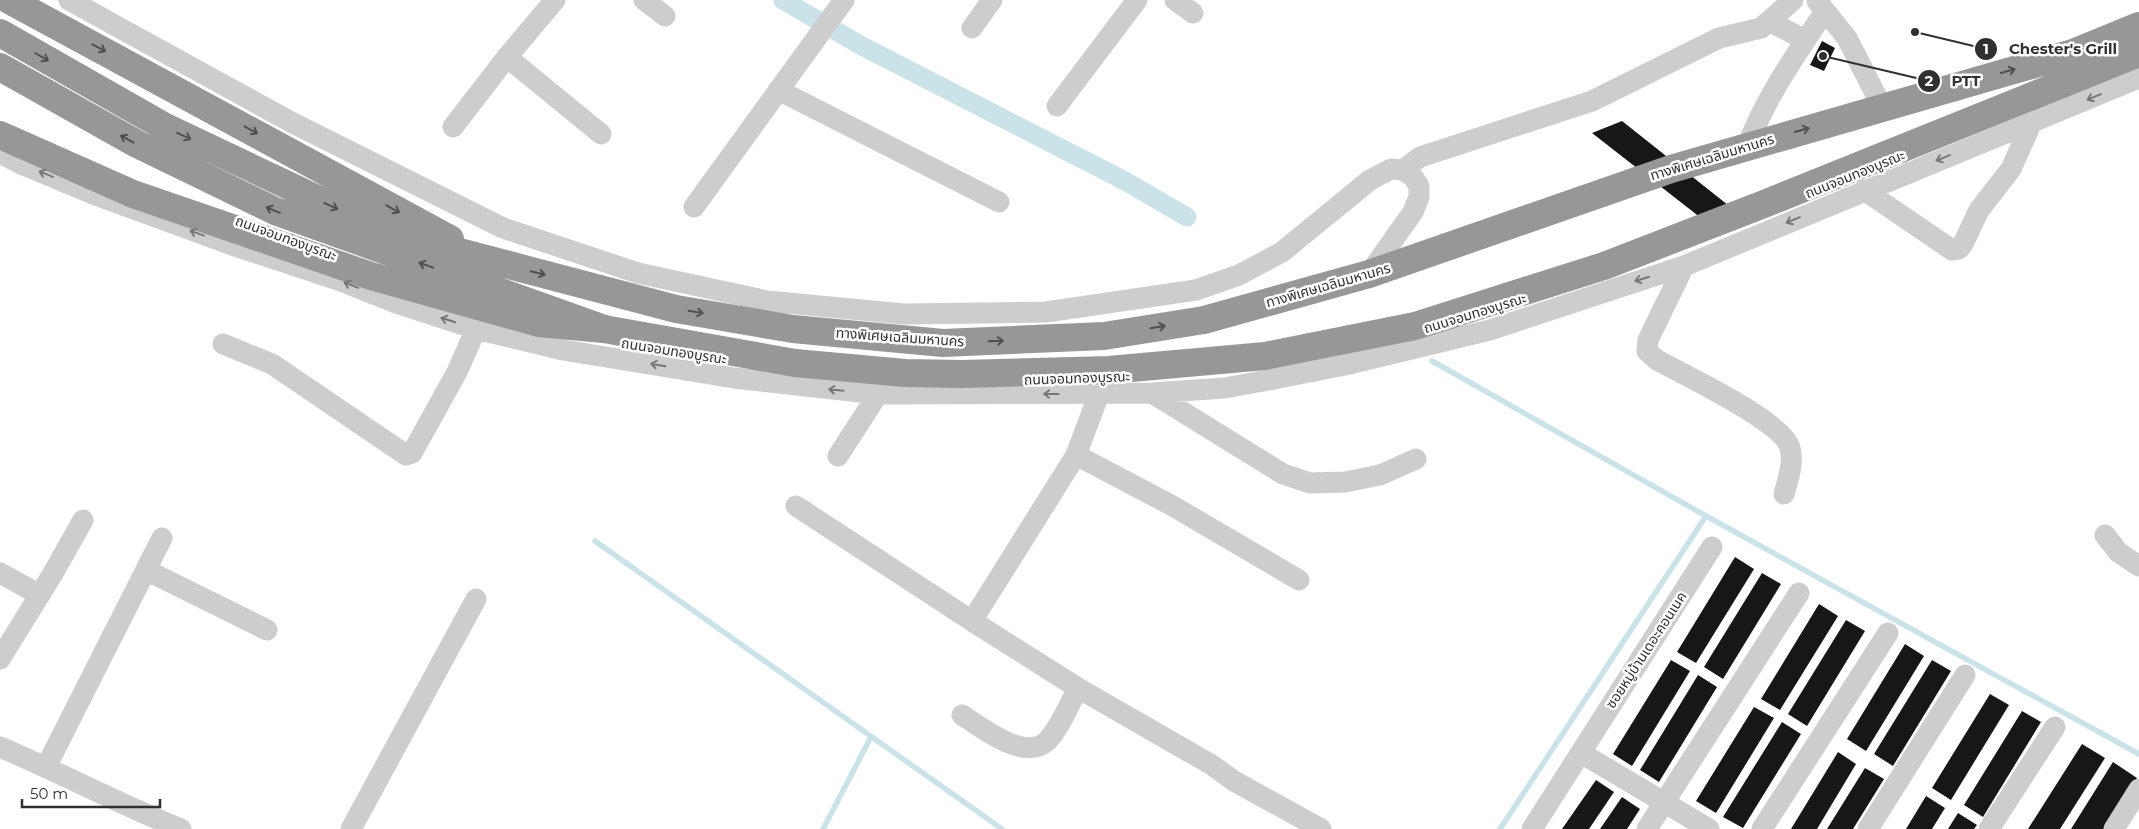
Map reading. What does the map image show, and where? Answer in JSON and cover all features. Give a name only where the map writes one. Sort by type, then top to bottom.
[{"type":"highway","points":[[9,0],[491,261]]},
{"type":"highway","name":"ทางพิเศษเฉลิมมหานคร","points":[[491,261],[676,308],[793,329],[943,343],[1104,336],[1204,320],[1369,274],[1583,199],[1747,146],[2073,53],[2139,26]]},
{"type":"highway","points":[[0,33],[165,127],[391,234],[491,261]]},
{"type":"highway","points":[[0,136],[133,194],[371,276],[538,322],[604,329],[795,363],[905,373],[962,374],[1109,370],[1265,356],[1415,326],[1604,266],[1764,204],[2139,53]]},
{"type":"highway","points":[[0,67],[137,144],[275,211],[604,329]]},
{"type":"street","points":[[69,0],[291,122],[503,228],[638,273],[767,301],[904,314],[1046,312],[1196,290],[1239,275],[1282,252],[1370,180],[1391,169],[1403,170],[1413,177],[1419,186],[1419,197],[1413,212],[1369,274]]},
{"type":"street","points":[[453,127],[507,57],[555,0]]},
{"type":"street","points":[[644,0],[665,16]]},
{"type":"street","points":[[972,28],[992,0]]},
{"type":"street","points":[[1057,106],[1137,0]]},
{"type":"street","points":[[1175,0],[1193,13]]},
{"type":"street","points":[[1403,170],[1420,157],[1592,101],[1719,38],[1761,28],[1793,0]]},
{"type":"street","points":[[694,207],[841,3]]},
{"type":"street","points":[[1747,146],[1756,121],[1778,80],[1805,40],[1821,5],[1846,38],[1882,107]]},
{"type":"street","points":[[1769,22],[1805,40]]},
{"type":"street","points":[[507,57],[601,134]]},
{"type":"street","name":"ถนนจอมทองบูรณะ","points":[[0,128],[95,168],[301,242],[340,258],[605,340],[684,355],[753,362],[830,374],[997,380],[1106,379],[1277,360],[1401,336],[1531,296],[1785,203],[2139,60]]},
{"type":"street","name":"ถนนจอมทองบูรณะ","points":[[0,153],[19,163],[116,203],[232,245],[341,281],[396,303],[476,329],[563,350],[725,377],[878,394],[1152,393],[1224,388],[1345,365],[1490,330],[1684,266],[1864,190],[2139,78]]},
{"type":"street","points":[[778,90],[999,202]]},
{"type":"street","points":[[1864,190],[1952,250],[1959,249],[1979,210],[2011,169],[2032,122]]},
{"type":"street","points":[[1684,266],[1648,340],[1646,350],[1657,360],[1758,415],[1784,436],[1790,447],[1792,464],[1784,494]]},
{"type":"street","points":[[223,344],[272,364],[406,456],[412,453],[457,372],[476,329]]},
{"type":"street","points":[[1152,393],[1283,474],[1310,483],[1344,482],[1380,475],[1416,459]]},
{"type":"street","points":[[838,456],[878,394]]},
{"type":"street","points":[[972,621],[1076,455],[1099,394]]},
{"type":"street","points":[[1076,455],[1171,505],[1299,580]]},
{"type":"street","points":[[796,506],[1078,688],[1212,765],[1234,781],[1321,829]]},
{"type":"street","points":[[0,659],[40,595],[83,520]]},
{"type":"street","points":[[2105,535],[2118,552],[2139,566]]},
{"type":"street","points":[[46,767],[162,538]]},
{"type":"street","name":"ซอยหมู่บ้านเดอะคอนเนค","points":[[1532,829],[1712,547]]},
{"type":"street","points":[[146,570],[267,630]]},
{"type":"street","points":[[0,574],[40,595]]},
{"type":"street","points":[[1647,829],[1799,592]]},
{"type":"street","points":[[350,829],[476,599]]},
{"type":"street","points":[[1762,829],[1888,633]]},
{"type":"street","points":[[1868,829],[1965,675]]},
{"type":"street","points":[[962,715],[1002,741],[1017,746],[1033,746],[1046,742],[1059,724],[1078,688]]},
{"type":"street","points":[[1989,829],[2056,727]]},
{"type":"street","points":[[0,746],[139,812],[180,829]]},
{"type":"street","points":[[1581,752],[1710,829]]},
{"type":"street","points":[[2114,829],[2139,789]]},
{"type":"building","points":[[1822,41],[1835,48],[1824,71],[1810,65]]},
{"type":"building","points":[[1622,121],[1738,213],[1710,225],[1592,133]]},
{"type":"building","points":[[1735,557],[1754,569],[1696,663],[1677,652]]},
{"type":"building","points":[[1762,573],[1781,584],[1723,679],[1704,667]]},
{"type":"building","points":[[1819,604],[1838,616],[1780,710],[1761,699]]},
{"type":"building","points":[[1846,620],[1865,631],[1807,726],[1788,714]]},
{"type":"building","points":[[1905,644],[1924,656],[1866,751],[1847,739]]},
{"type":"building","points":[[1671,660],[1690,671],[1632,766],[1613,754]]},
{"type":"building","points":[[1932,660],[1951,671],[1893,766],[1874,754]]},
{"type":"building","points":[[1698,675],[1717,687],[1659,782],[1640,770]]},
{"type":"building","points":[[1990,694],[2009,705],[1951,800],[1932,788]]},
{"type":"building","points":[[1754,707],[1774,718],[1716,813],[1696,801]]},
{"type":"building","points":[[2022,711],[2041,722],[1983,817],[1964,805]]},
{"type":"building","points":[[1782,722],[1801,734],[1743,828],[1723,817]]},
{"type":"building","points":[[2082,744],[2105,758],[2060,829],[2028,829]]},
{"type":"building","points":[[1838,752],[1856,764],[1817,829],[1791,829]]},
{"type":"building","points":[[2113,762],[2137,778],[2104,829],[2071,829]]},
{"type":"building","points":[[1865,768],[1884,779],[1853,829],[1827,829]]},
{"type":"building","points":[[1596,780],[1614,792],[1589,829],[1562,829]]},
{"type":"building","points":[[1926,796],[1945,808],[1932,829],[1906,829]]},
{"type":"building","points":[[1622,797],[1640,809],[1627,829],[1600,829]]},
{"type":"building","points":[[1958,813],[1977,825],[1974,829],[1948,829]]},
{"type":"waterway","points":[[783,0],[860,45],[1125,181],[1187,217]]},
{"type":"waterway","points":[[1432,361],[1706,516],[2139,754]]},
{"type":"waterway","points":[[1500,829],[1706,516]]},
{"type":"waterway","points":[[595,541],[1002,829]]},
{"type":"waterway","points":[[823,829],[871,737]]},
{"type":"place","name":"Chester's Grill","points":[[1915,32]]},
{"type":"place","name":"PTT","points":[[1823,56]]}]
